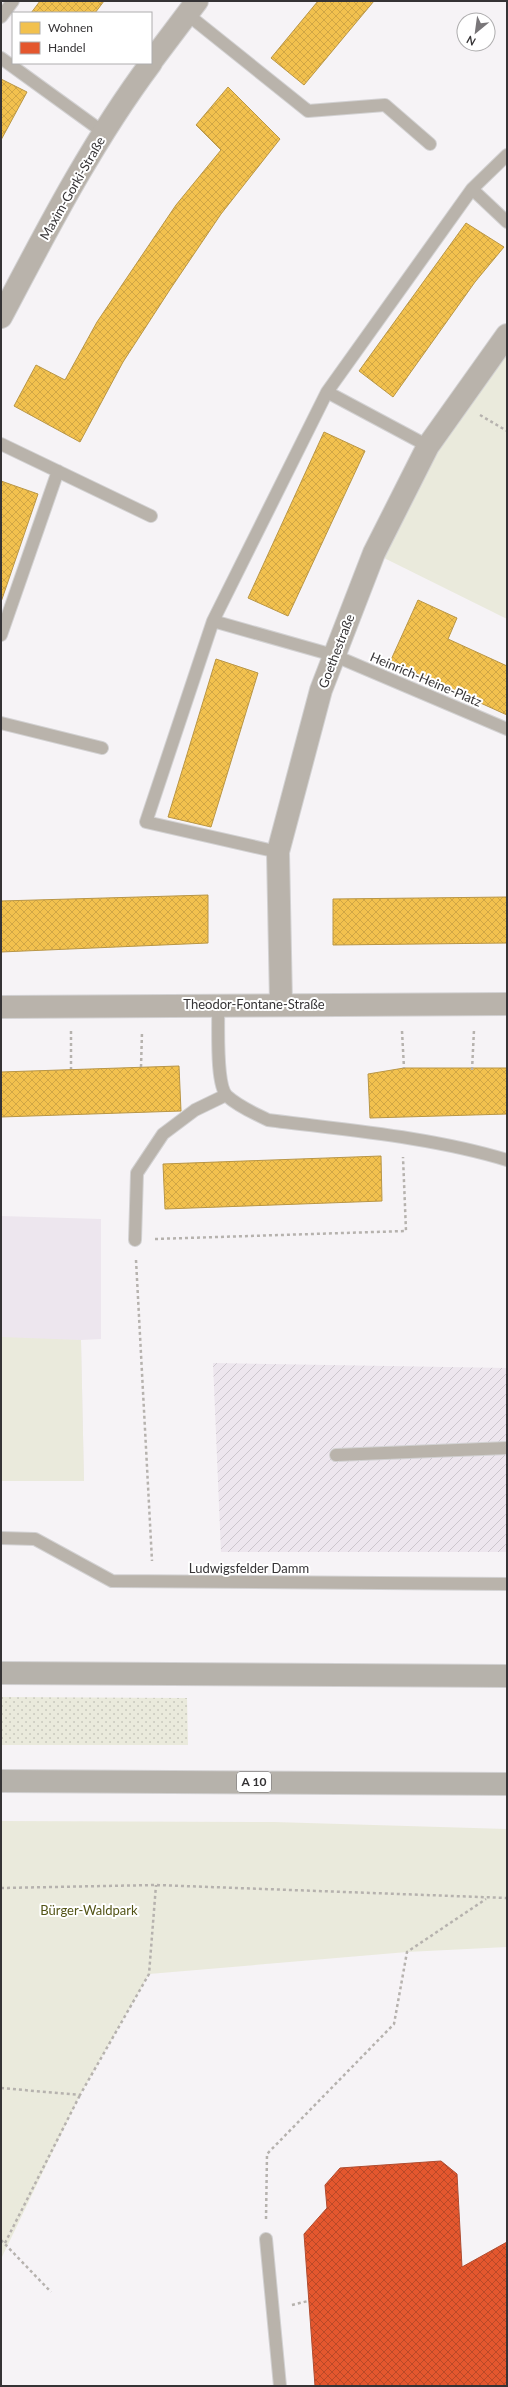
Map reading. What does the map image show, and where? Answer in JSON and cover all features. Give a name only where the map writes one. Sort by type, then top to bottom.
[{"type":"highway","points":[[1,1673],[507,1676]]},
{"type":"highway","name":"A 10","points":[[1,1781],[507,1784]]},
{"type":"street","name":"Maxim-Gorki-Straße","points":[[152,62],[192,8]]},
{"type":"street","name":"Maxim-Gorki-Straße","points":[[1,317],[52,221],[103,132],[150,64]]},
{"type":"street","name":"Goethestraße","points":[[281,1003],[278,852],[321,690],[333,655],[374,553],[428,446],[507,335]]},
{"type":"street","name":"Theodor-Fontane-Straße","points":[[1,1007],[281,1003],[507,1004]]},
{"type":"lane","points":[[1,17],[13,1]]},
{"type":"lane","points":[[192,8],[308,111],[385,105],[430,144]]},
{"type":"lane","points":[[1,58],[103,132]]},
{"type":"lane","points":[[278,852],[146,822],[213,621],[327,392],[472,189],[507,155]]},
{"type":"lane","points":[[472,189],[507,222]]},
{"type":"lane","points":[[327,392],[428,446]]},
{"type":"lane","points":[[1,444],[151,516]]},
{"type":"lane","points":[[1,635],[58,471]]},
{"type":"lane","name":"Heinrich-Heine-Platz","points":[[213,621],[333,655],[507,729]]},
{"type":"lane","points":[[1,723],[102,748]]},
{"type":"lane","points":[[218,1004],[219,1076],[226,1095],[245,1108],[268,1120],[479,1151],[507,1160]]},
{"type":"lane","points":[[135,1240],[137,1173],[163,1134],[195,1110],[226,1095]]},
{"type":"lane","points":[[336,1455],[507,1448]]},
{"type":"lane","name":"Ludwigsfelder Damm","points":[[1,1538],[35,1539],[112,1581],[507,1584]]},
{"type":"lane","points":[[266,2239],[280,2386]]},
{"type":"path","points":[[460,402],[507,432]]},
{"type":"path","points":[[402,1030],[404,1068]]},
{"type":"path","points":[[472,1070],[474,1030]]},
{"type":"path","points":[[71,1031],[71,1069]]},
{"type":"path","points":[[141,1067],[142,1032]]},
{"type":"path","points":[[154,1582],[135,1240],[406,1231],[402,1139]]},
{"type":"path","points":[[5,2244],[80,2095],[149,1974],[156,1885]]},
{"type":"path","points":[[1,1888],[156,1885],[507,1898]]},
{"type":"path","points":[[266,2239],[267,2154],[394,2024],[407,1952],[487,1898]]},
{"type":"path","points":[[1,2088],[80,2095]]},
{"type":"path","points":[[1,2240],[51,2292]]},
{"type":"shaded area","points":[[1,1216],[101,1219],[101,1339],[81,1340],[84,1481],[1,1481]]},
{"type":"shaded area","points":[[213,1363],[507,1368],[507,1552],[221,1552]]},
{"type":"green space","points":[[507,335],[507,619],[374,553]]},
{"type":"green space","points":[[1,1337],[81,1340],[84,1481],[1,1481]]},
{"type":"green space","points":[[1,1697],[187,1698],[188,1745],[1,1745]]},
{"type":"green space","name":"Bürger-Waldpark","points":[[1,1821],[274,1822],[507,1829],[507,1947],[407,1952],[149,1974],[80,2095],[1,2259]]},
{"type":"building: Wohnen","points":[[40,1],[104,1],[96,12],[32,12]]},
{"type":"building: Wohnen","points":[[318,1],[374,1],[304,85],[271,58]]},
{"type":"building: Wohnen","points":[[1,79],[27,92],[1,140]]},
{"type":"building: Wohnen","points":[[228,87],[280,139],[221,214],[171,288],[123,362],[80,442],[14,406],[36,365],[65,380],[97,322],[176,205],[221,150],[196,125]]},
{"type":"building: Wohnen","points":[[466,223],[504,247],[475,282],[393,397],[359,371]]},
{"type":"building: Wohnen","points":[[324,432],[365,451],[288,616],[248,598]]},
{"type":"building: Wohnen","points":[[1,481],[38,494],[1,602]]},
{"type":"building: Wohnen","points":[[418,600],[457,618],[448,639],[507,666],[507,715],[390,662]]},
{"type":"building: Wohnen","points":[[216,659],[258,673],[211,827],[168,817]]},
{"type":"building: Wohnen","points":[[208,895],[208,943],[1,952],[1,901]]},
{"type":"building: Wohnen","points":[[507,897],[507,943],[333,945],[333,899]]},
{"type":"building: Wohnen","points":[[179,1066],[181,1111],[1,1117],[1,1072]]},
{"type":"building: Wohnen","points":[[404,1068],[507,1068],[507,1114],[370,1118],[368,1074]]},
{"type":"building: Wohnen","points":[[381,1156],[382,1201],[165,1209],[163,1164]]},
{"type":"building: Handel","points":[[441,2161],[457,2174],[462,2267],[507,2242],[507,2386],[315,2386],[304,2234],[327,2208],[325,2185],[340,2168]]}]
